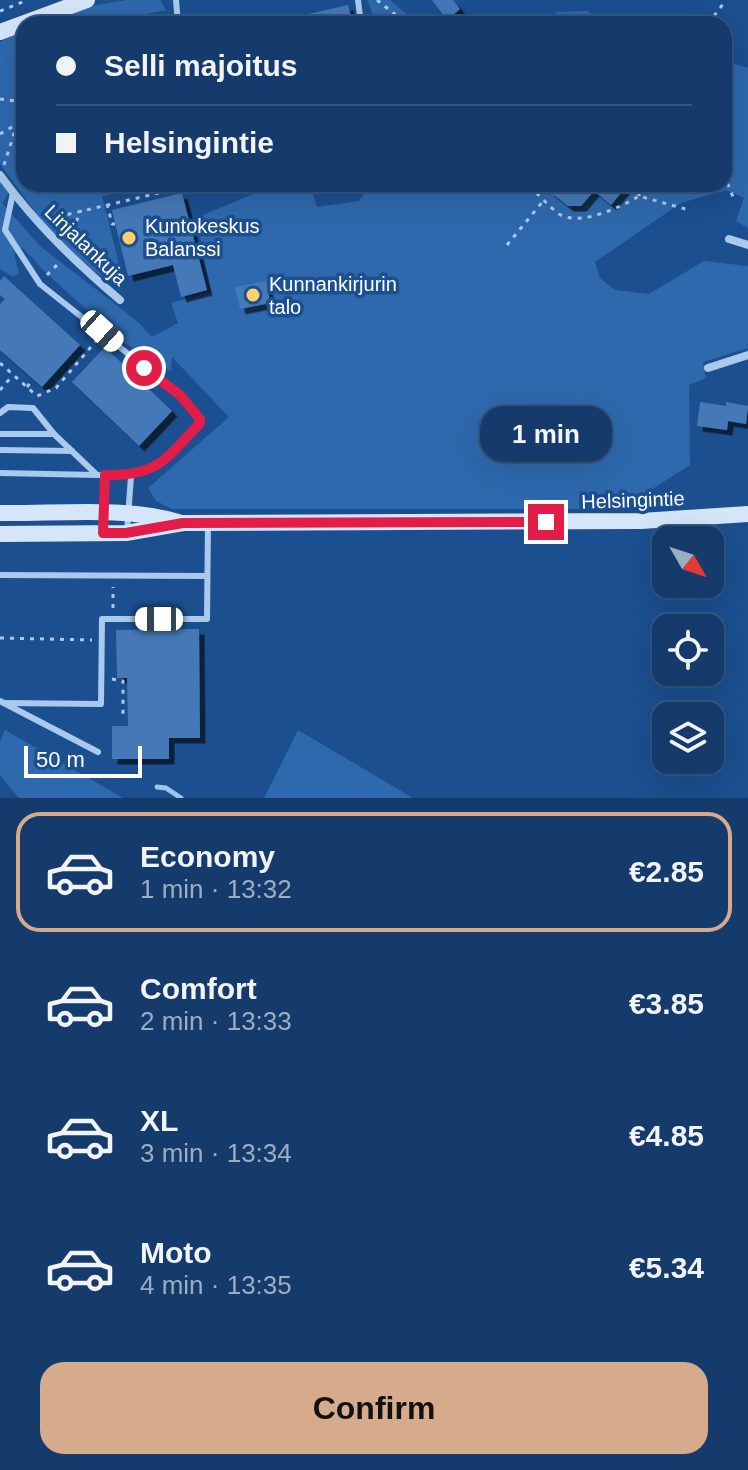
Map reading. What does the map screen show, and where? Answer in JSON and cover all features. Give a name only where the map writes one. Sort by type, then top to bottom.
[{"type":"street","points":[[44,16],[87,0]]},
{"type":"street","name":"Linjalankuja","points":[[1,176],[64,252],[120,300]]},
{"type":"street","points":[[729,239],[748,245]]},
{"type":"street","points":[[708,368],[748,355]]},
{"type":"street","name":"Helsingintie","points":[[0,513],[128,513],[155,515],[183,523]]},
{"type":"street","name":"Helsingintie","points":[[0,534],[126,533],[183,523],[641,521],[748,514]]},
{"type":"lane","points":[[0,473],[131,476],[158,467],[200,423],[180,395],[40,284],[5,230],[13,193]]},
{"type":"lane","points":[[0,413],[8,407],[33,408],[54,434],[101,475],[103,533]]},
{"type":"lane","points":[[0,434],[54,434]]},
{"type":"lane","points":[[0,450],[72,451]]},
{"type":"lane","points":[[126,533],[131,476]]},
{"type":"lane","points":[[2,702],[101,704],[102,619],[207,619],[208,523]]},
{"type":"lane","points":[[0,575],[207,576]]},
{"type":"lane","points":[[2,702],[98,752]]},
{"type":"path","points":[[0,11],[28,0]]},
{"type":"path","points":[[377,0],[397,16]]},
{"type":"path","points":[[1,176],[16,127]]},
{"type":"path","points":[[37,223],[161,192]]},
{"type":"path","points":[[535,192],[562,216],[588,217],[619,208],[639,196],[689,210]]},
{"type":"path","points":[[731,192],[733,197]]},
{"type":"path","points":[[507,245],[544,200]]},
{"type":"path","points":[[107,204],[112,224],[115,224]]},
{"type":"path","points":[[40,284],[64,252],[81,210]]},
{"type":"path","points":[[0,363],[37,396],[56,388],[94,344]]},
{"type":"path","points":[[0,390],[13,375]]},
{"type":"path","points":[[27,387],[33,379]]},
{"type":"path","points":[[112,619],[113,575]]},
{"type":"path","points":[[0,638],[101,640]]},
{"type":"path","points":[[112,667],[112,681],[123,681],[123,717]]},
{"type":"shaded area","points":[[126,0],[160,0],[166,10],[136,16],[61,16],[84,7]]},
{"type":"shaded area","points":[[367,0],[390,0],[409,16],[374,16]]},
{"type":"shaded area","points":[[587,11],[596,16],[553,16],[556,12]]},
{"type":"shaded area","points":[[16,34],[16,186],[0,164],[0,42]]},
{"type":"shaded area","points":[[732,63],[748,68],[748,228],[736,221],[744,198],[730,192]]},
{"type":"shaded area","points":[[0,182],[9,193],[2,203],[40,246],[137,321],[152,337],[178,323],[171,303],[211,292],[196,218],[258,192],[312,192],[317,207],[359,201],[365,192],[719,192],[681,203],[595,262],[600,278],[615,290],[649,294],[704,261],[748,266],[748,348],[703,362],[706,378],[689,385],[690,465],[621,509],[172,509],[156,501],[148,488],[229,417],[172,357],[171,371],[120,340],[23,248],[14,254],[19,273],[13,277],[0,269]]},
{"type":"shaded area","points":[[21,192],[124,192],[102,196],[123,280],[120,287],[85,266],[50,232]]},
{"type":"shaded area","points":[[5,730],[123,798],[19,798],[0,775],[0,741]]},
{"type":"shaded area","points":[[298,730],[413,798],[264,798]]},
{"type":"building","points":[[432,0],[453,0],[460,9],[452,16],[444,16]]},
{"type":"building","points":[[348,5],[351,16],[300,16]]},
{"type":"building","points":[[550,192],[593,192],[581,206],[568,206]]},
{"type":"building","points":[[595,192],[622,192],[611,205]]},
{"type":"building","points":[[182,193],[207,290],[181,297],[173,265],[128,276],[112,210]]},
{"type":"building","points":[[4,276],[80,345],[42,387],[0,350],[0,304],[5,299],[0,295],[0,281]]},
{"type":"building","name":"Kunnankirjurin talo","points":[[266,281],[270,303],[240,309],[235,287]]},
{"type":"building","points":[[105,347],[172,411],[139,446],[72,382]]},
{"type":"building","points":[[700,402],[748,406],[746,424],[728,421],[727,430],[697,426]]},
{"type":"building","points":[[199,629],[200,738],[169,738],[169,759],[112,759],[112,726],[128,726],[127,678],[117,678],[116,630]]},
{"type":"waterway","points":[[157,787],[166,788],[181,798]]},
{"type":"place","name":"Kuntokeskus Balanssi","points":[[129,238]]},
{"type":"place","name":"Kunnankirjurin talo","points":[[253,295]]},
{"type":"route","points":[[144,368],[180,395],[200,423],[158,467],[131,476],[105,475],[103,533],[126,533],[183,523],[546,522]]}]
